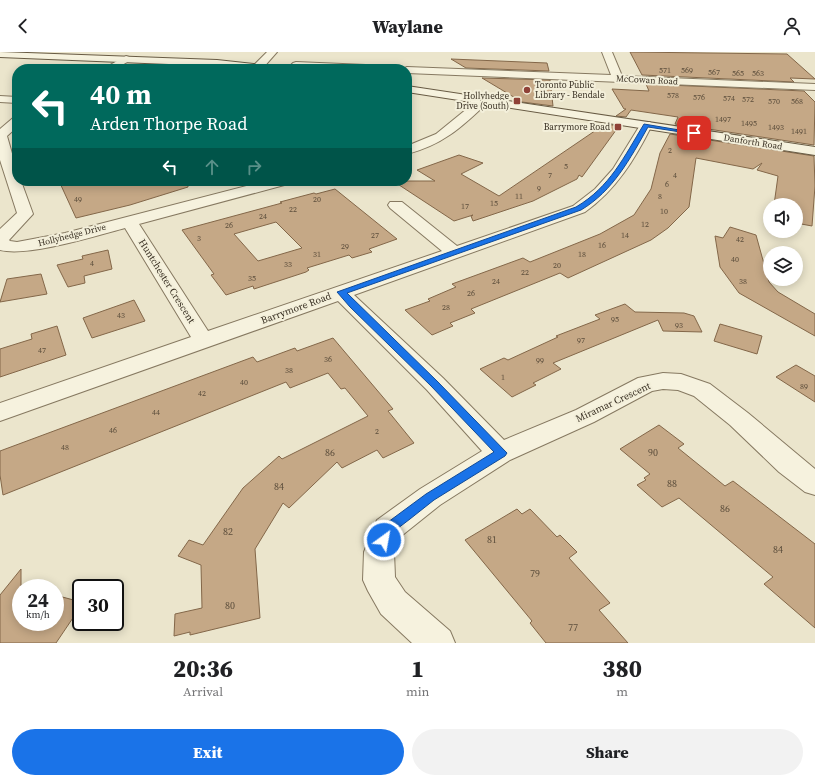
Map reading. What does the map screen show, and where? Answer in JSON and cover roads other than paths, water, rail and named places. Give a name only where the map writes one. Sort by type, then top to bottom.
[{"type":"street","points":[[261,64],[272,52]]},
{"type":"street","points":[[607,52],[618,79]]},
{"type":"street","points":[[0,54],[225,64]]},
{"type":"street","points":[[117,64],[126,59]]},
{"type":"street","name":"McCowan Road","points":[[412,70],[815,87]]},
{"type":"street","name":"Danforth Road","points":[[412,90],[815,151]]},
{"type":"street","points":[[0,99],[12,100]]},
{"type":"street","points":[[412,148],[445,136],[483,101]]},
{"type":"street","name":"Hollyhedge Drive","points":[[12,124],[6,128],[1,136],[12,177]]},
{"type":"street","name":"Barrymore Road","points":[[0,412],[579,209],[593,200],[624,165],[646,125]]},
{"type":"street","name":"Hollyhedge Drive","points":[[15,186],[25,214],[0,239],[4,246],[17,247],[52,241],[264,186]]},
{"type":"street","points":[[396,205],[454,252]]},
{"type":"street","name":"Huntchester Crescent","points":[[129,221],[204,341]]},
{"type":"street","points":[[342,292],[353,306],[435,384],[501,453]]},
{"type":"street","name":"Miramar Crescent","points":[[438,643],[393,603],[379,580],[380,552],[388,528],[430,497],[501,453],[585,416],[646,384],[663,381],[681,382],[702,390],[715,399],[789,464],[815,484]]},
{"type":"place","name":"Toronto Public Library - Bendale","points":[[527,90]]},
{"type":"place","name":"Hollyhedge Drive (South)","points":[[517,101]]},
{"type":"place","name":"Barrymore Road","points":[[618,127]]}]
